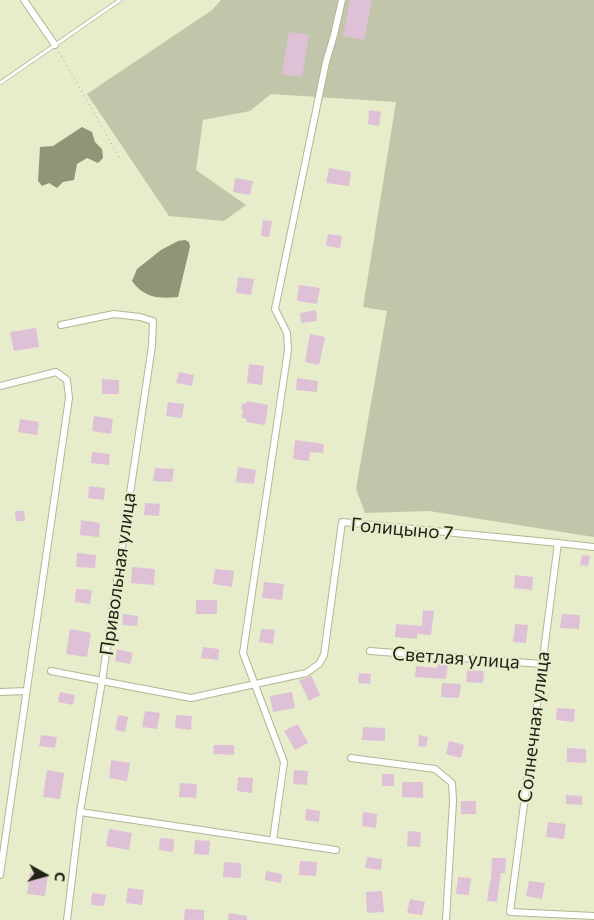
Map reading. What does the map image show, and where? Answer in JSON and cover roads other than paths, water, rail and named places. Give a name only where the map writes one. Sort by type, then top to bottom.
[{"type":"street","points":[[24,0],[55,45]]},
{"type":"street","points":[[273,840],[284,762],[243,653],[288,350],[287,333],[275,310],[324,71],[342,0]]},
{"type":"street","name":"Привольная улица","points":[[61,324],[114,314],[140,317],[153,321],[152,346],[102,681],[80,812],[67,920]]},
{"type":"street","points":[[0,386],[56,372],[67,380],[69,398],[0,875]]},
{"type":"street","name":"Голицыно 7","points":[[254,684],[306,673],[319,664],[324,655],[342,522],[594,547]]},
{"type":"street","name":"Солнечная улица","points":[[558,542],[510,912],[594,916]]},
{"type":"street","name":"Светлая улица","points":[[370,651],[542,664]]},
{"type":"street","points":[[51,670],[191,698],[254,684]]},
{"type":"street","points":[[0,692],[26,691]]},
{"type":"street","points":[[351,758],[435,769],[452,783],[453,801],[446,920]]},
{"type":"street","points":[[80,812],[336,850]]},
{"type":"lane","points":[[0,84],[120,0]]}]
